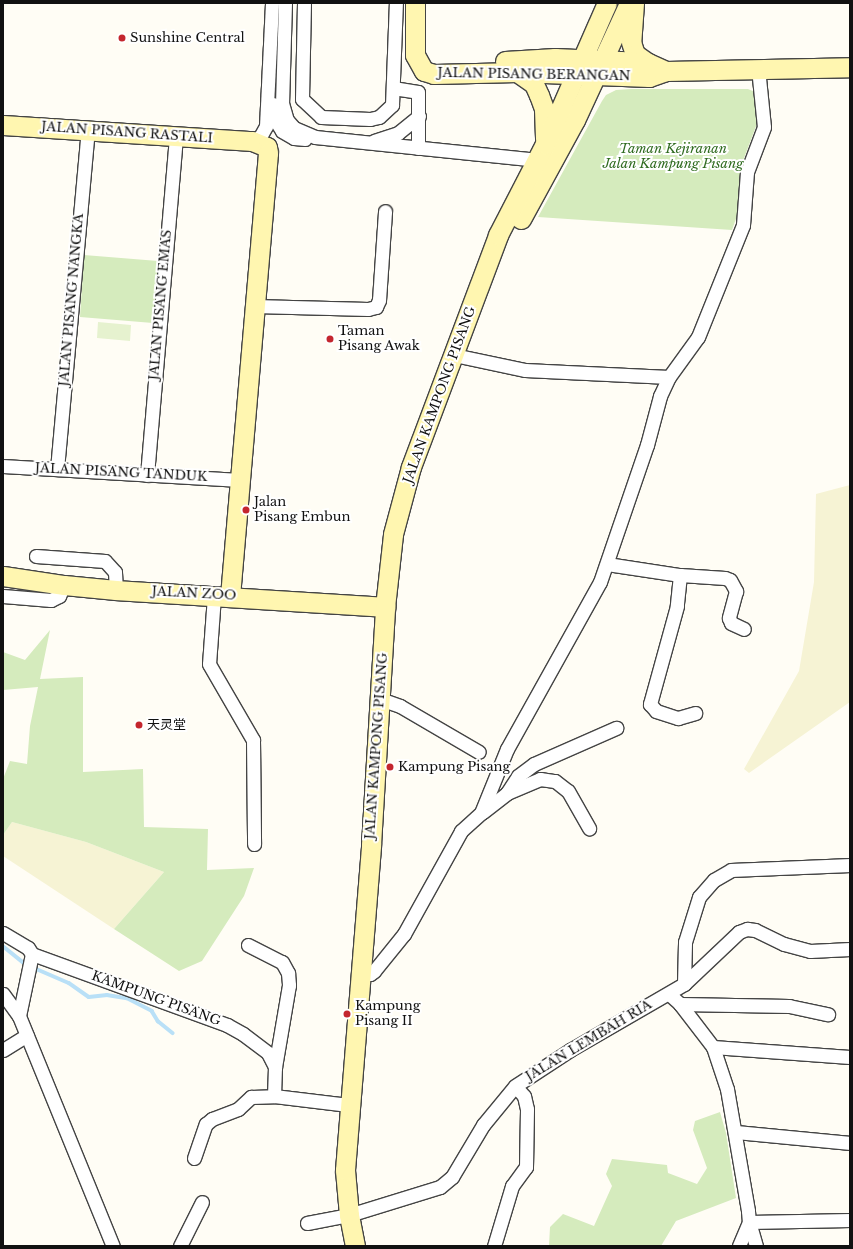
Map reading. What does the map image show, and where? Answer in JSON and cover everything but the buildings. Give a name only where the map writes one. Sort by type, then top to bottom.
[{"type":"main road","name":"JALAN PISANG BERANGAN","points":[[415,3],[415,56],[424,71],[434,74],[517,72],[648,63],[666,71]]},
{"type":"main road","name":"JALAN PISANG BERANGAN","points":[[425,3],[424,52],[428,58],[436,62],[589,67],[649,77],[666,71],[850,67]]},
{"type":"main road","name":"JALAN KAMPONG PISANG","points":[[490,262],[511,236],[575,120],[607,3]]},
{"type":"main road","name":"JALAN KAMPONG PISANG","points":[[355,1246],[349,1215],[345,1170],[348,1105],[360,974],[380,699],[385,607],[393,534],[411,467],[490,262],[498,235],[545,144],[589,67],[629,3]]},
{"type":"main road","points":[[634,3],[630,42],[635,54],[648,63]]},
{"type":"main road","points":[[517,72],[534,84],[539,95],[544,109],[545,144]]},
{"type":"main road","name":"JALAN PISANG RASTALI","points":[[3,125],[252,141]]},
{"type":"main road","points":[[222,596],[238,480],[268,153],[264,144],[252,141]]},
{"type":"main road","points":[[382,662],[392,645],[396,580],[391,558]]},
{"type":"main road","name":"JALAN ZOO","points":[[3,576],[64,585],[116,590],[385,607]]},
{"type":"street","points":[[252,141],[260,137],[266,126],[272,3]]},
{"type":"street","points":[[285,3],[282,103],[285,126]]},
{"type":"street","points":[[304,3],[301,95],[313,111],[325,117],[376,118],[392,105],[396,3]]},
{"type":"street","points":[[269,61],[274,118],[302,139],[315,137],[536,160]]},
{"type":"street","points":[[481,813],[507,749],[600,582],[647,445],[660,396],[668,377],[698,337],[744,225],[747,172],[764,127],[758,68]]},
{"type":"street","points":[[393,88],[418,92],[418,148]]},
{"type":"street","points":[[368,143],[398,133],[419,116]]},
{"type":"street","name":"JALAN PISANG NANGKA","points":[[57,469],[88,130]]},
{"type":"street","name":"JALAN PISANG EMAS","points":[[147,474],[176,136]]},
{"type":"street","points":[[254,306],[368,309],[376,307],[379,300],[385,211]]},
{"type":"street","points":[[454,355],[525,370],[668,377]]},
{"type":"street","name":"JALAN PISANG TANDUK","points":[[3,466],[238,480]]},
{"type":"street","points":[[36,556],[105,561],[115,572],[116,590]]},
{"type":"street","points":[[607,564],[680,575],[725,578],[730,580],[736,591],[729,618],[731,623],[744,629]]},
{"type":"street","points":[[680,575],[678,606],[650,704],[656,711],[678,718],[695,713]]},
{"type":"street","points":[[3,596],[51,600],[59,596],[64,585]]},
{"type":"street","points":[[222,596],[209,664],[252,740],[254,844]]},
{"type":"street","points":[[380,699],[400,706],[479,752]]},
{"type":"street","points":[[507,793],[518,776],[534,764],[616,728]]},
{"type":"street","points":[[360,974],[370,974],[374,971],[404,934],[461,831],[507,793],[540,779],[555,781],[568,791],[589,828]]},
{"type":"street","points":[[684,984],[685,942],[699,897],[714,880],[731,870],[849,867]]},
{"type":"street","name":"JALAN LEMBAH RIA","points":[[307,1223],[349,1215],[440,1187],[452,1177],[483,1125],[515,1086],[570,1050],[684,984],[739,932],[747,929],[755,930],[784,944],[810,951],[850,949]]},
{"type":"street","name":"KAMPUNG PISANG","points":[[3,933],[28,948],[32,963],[227,1025],[261,1046],[275,1067]]},
{"type":"street","points":[[248,945],[282,962],[288,973],[289,984],[275,1067],[274,1096]]},
{"type":"street","points":[[19,1016],[32,963]]},
{"type":"street","points":[[3,994],[19,1016],[112,1246]]},
{"type":"street","points":[[669,994],[680,1004],[713,1047],[727,1089],[736,1132],[749,1222],[756,1246]]},
{"type":"street","points":[[680,1004],[789,1006],[828,1014]]},
{"type":"street","points":[[3,1050],[27,1035]]},
{"type":"street","points":[[713,1047],[850,1058]]},
{"type":"street","points":[[494,1246],[512,1186],[526,1167],[527,1109],[524,1096],[515,1086]]},
{"type":"street","points":[[194,1158],[201,1135],[212,1119],[238,1109],[251,1097],[274,1096],[348,1105]]},
{"type":"street","points":[[736,1132],[850,1143]]},
{"type":"street","points":[[180,1246],[202,1202]]},
{"type":"street","points":[[749,1222],[850,1220]]},
{"type":"street","points":[[740,1246],[749,1222]]},
{"type":"shaded area","points":[[850,485],[850,702],[749,773],[744,769],[799,671],[814,582],[816,494]]},
{"type":"shaded area","points":[[12,822],[86,842],[164,872],[114,929],[3,856],[3,835]]},
{"type":"green space","name":"Taman Kejiranan Jalan Kampung Pisang","points":[[748,89],[755,92],[758,121],[741,166],[737,216],[732,230],[538,217],[606,95],[616,90]]},
{"type":"green space","points":[[84,255],[158,261],[153,323],[80,317]]},
{"type":"green space","points":[[98,322],[131,325],[130,341],[97,338]]},
{"type":"green space","points":[[50,630],[40,679],[83,677],[83,772],[143,769],[144,827],[208,829],[207,870],[254,868],[244,896],[202,961],[179,971],[114,929],[164,872],[86,842],[12,822],[3,835],[3,779],[10,761],[27,764],[30,726],[38,687],[3,690],[3,652],[25,660]]},
{"type":"green space","points":[[720,1112],[726,1133],[736,1198],[676,1221],[661,1246],[549,1246],[550,1227],[563,1214],[594,1226],[612,1186],[606,1174],[612,1159],[667,1165],[668,1173],[697,1184],[707,1168],[693,1130],[695,1121]]},
{"type":"waterway","points":[[3,946],[25,964],[69,983],[89,997],[107,995],[127,998],[152,1011],[158,1021],[173,1033]]},
{"type":"place","name":"Sunshine Central","points":[[122,38]]},
{"type":"place","name":"Taman Pisang Awak","points":[[330,339]]},
{"type":"place","name":"Jalan Pisang Embun","points":[[246,510]]},
{"type":"place","name":"天灵堂","points":[[139,725]]},
{"type":"place","name":"Kampung Pisang","points":[[390,767]]},
{"type":"place","name":"Kampung Pisang II","points":[[347,1014]]}]
